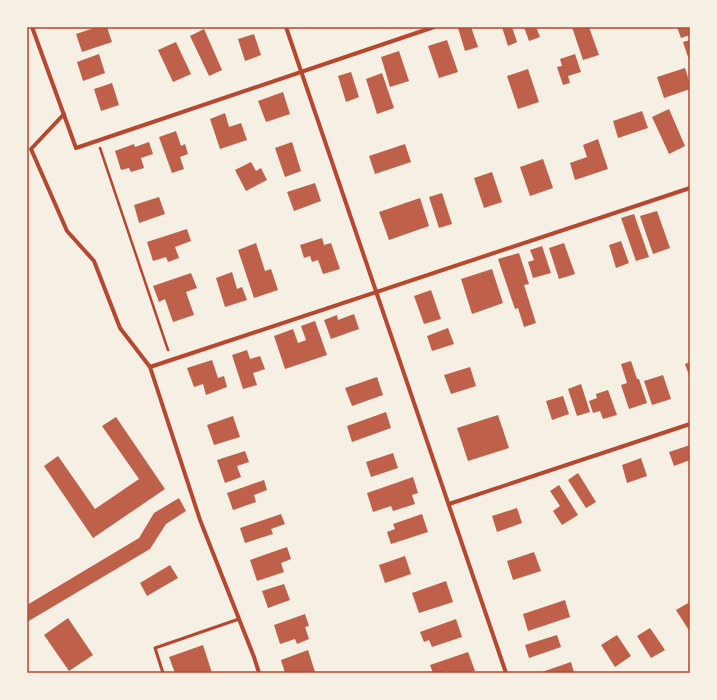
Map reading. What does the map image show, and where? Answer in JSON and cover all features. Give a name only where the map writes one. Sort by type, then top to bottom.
[{"type":"street","points":[[32,27],[76,148],[434,27]]},
{"type":"street","points":[[286,27],[506,673]]},
{"type":"street","points":[[64,114],[31,149],[67,231],[94,261],[120,328],[150,368],[200,520],[259,673]]},
{"type":"street","points":[[150,368],[690,188]]},
{"type":"street","points":[[448,504],[690,424]]},
{"type":"lane","points":[[163,673],[155,648],[239,620]]},
{"type":"path","points":[[98,140],[171,360]]},
{"type":"building","points":[[97,27],[107,27],[112,42],[82,52],[76,34]]},
{"type":"building","points":[[471,27],[478,47],[465,51],[458,28]]},
{"type":"building","points":[[502,27],[512,27],[517,42],[508,46]]},
{"type":"building","points":[[524,27],[536,27],[540,37],[529,41]]},
{"type":"building","points":[[572,27],[589,27],[599,55],[583,60]]},
{"type":"building","points":[[677,27],[690,27],[690,35],[681,38]]},
{"type":"building","points":[[204,29],[222,70],[209,76],[190,36]]},
{"type":"building","points":[[254,34],[261,55],[245,61],[238,39]]},
{"type":"building","points":[[447,40],[458,72],[439,78],[428,46]]},
{"type":"building","points":[[690,40],[690,57],[688,57],[683,42]]},
{"type":"building","points":[[176,42],[191,74],[173,82],[158,50]]},
{"type":"building","points":[[399,51],[409,81],[390,87],[381,57]]},
{"type":"building","points":[[99,54],[105,73],[83,81],[77,62]]},
{"type":"building","points":[[575,54],[581,72],[568,76],[570,83],[563,85],[557,67],[562,66],[560,59]]},
{"type":"building","points":[[685,68],[690,89],[664,98],[657,77]]},
{"type":"building","points":[[528,69],[539,102],[518,109],[507,76]]},
{"type":"building","points":[[351,72],[359,97],[346,102],[338,76]]},
{"type":"building","points":[[382,73],[394,108],[377,114],[366,79]]},
{"type":"building","points":[[112,83],[119,105],[101,111],[94,89]]},
{"type":"building","points":[[283,92],[290,114],[266,122],[258,101]]},
{"type":"building","points":[[669,109],[685,146],[669,154],[652,117]]},
{"type":"building","points":[[642,111],[648,128],[618,138],[613,121]]},
{"type":"building","points":[[225,113],[229,127],[241,123],[247,140],[220,149],[210,119]]},
{"type":"building","points":[[176,131],[181,146],[185,144],[188,154],[180,157],[184,169],[172,173],[159,137]]},
{"type":"building","points":[[598,139],[608,169],[575,180],[570,163],[587,157],[583,145]]},
{"type":"building","points":[[149,142],[153,154],[141,158],[144,168],[131,172],[129,168],[121,170],[115,151],[134,144],[135,147]]},
{"type":"building","points":[[292,142],[301,171],[285,177],[275,148]]},
{"type":"building","points":[[405,144],[411,162],[375,174],[369,156]]},
{"type":"building","points":[[543,159],[553,188],[530,196],[520,167]]},
{"type":"building","points":[[251,162],[256,171],[261,168],[267,180],[246,191],[235,170]]},
{"type":"building","points":[[492,172],[502,202],[484,208],[474,178]]},
{"type":"building","points":[[315,183],[321,201],[294,211],[287,192]]},
{"type":"building","points":[[442,193],[452,224],[439,228],[429,197]]},
{"type":"building","points":[[159,197],[165,214],[139,223],[134,205]]},
{"type":"building","points":[[420,198],[429,226],[389,240],[379,212]]},
{"type":"building","points":[[657,211],[670,248],[653,254],[640,216]]},
{"type":"building","points":[[634,214],[649,257],[636,261],[621,218]]},
{"type":"building","points":[[187,229],[191,241],[175,247],[179,258],[168,262],[166,257],[153,261],[147,242]]},
{"type":"building","points":[[322,238],[324,245],[331,243],[340,269],[323,274],[318,260],[312,262],[310,256],[304,258],[300,245]]},
{"type":"building","points":[[621,241],[629,263],[616,268],[609,245]]},
{"type":"building","points":[[256,243],[265,271],[271,269],[278,290],[254,298],[238,250]]},
{"type":"building","points":[[564,243],[575,274],[559,279],[549,248]]},
{"type":"building","points":[[542,246],[551,273],[533,278],[528,262],[534,260],[530,250]]},
{"type":"building","points":[[519,253],[529,284],[524,285],[536,323],[524,327],[518,308],[515,309],[498,259]]},
{"type":"building","points":[[492,269],[503,303],[472,314],[461,279]]},
{"type":"building","points":[[232,272],[237,289],[242,287],[247,300],[225,307],[216,278]]},
{"type":"building","points":[[191,273],[197,288],[186,292],[194,315],[173,322],[165,299],[159,302],[153,286]]},
{"type":"building","points":[[431,290],[441,319],[424,324],[414,296]]},
{"type":"building","points":[[354,314],[359,329],[331,339],[324,320],[337,315],[338,320]]},
{"type":"building","points":[[315,321],[327,355],[285,369],[274,336],[293,329],[298,343],[306,340],[301,326]]},
{"type":"building","points":[[448,328],[454,344],[432,351],[427,336]]},
{"type":"building","points":[[247,350],[250,359],[260,356],[265,369],[253,373],[257,385],[243,389],[232,355]]},
{"type":"building","points":[[212,360],[218,378],[224,376],[227,387],[206,395],[203,384],[194,387],[187,368]]},
{"type":"building","points":[[631,361],[647,403],[629,409],[621,385],[627,383],[621,364]]},
{"type":"building","points":[[690,362],[690,378],[685,364]]},
{"type":"building","points":[[470,367],[476,386],[451,394],[444,375]]},
{"type":"building","points":[[663,375],[671,399],[652,405],[644,381]]},
{"type":"building","points":[[377,377],[383,395],[352,406],[345,388]]},
{"type":"building","points":[[581,384],[590,412],[577,416],[568,389]]},
{"type":"building","points":[[608,390],[617,415],[603,419],[600,411],[593,413],[589,401],[597,398],[596,394]]},
{"type":"building","points":[[563,396],[569,414],[552,420],[546,401]]},
{"type":"building","points":[[386,412],[391,428],[352,442],[347,426]]},
{"type":"building","points":[[498,415],[509,448],[468,461],[457,428]]},
{"type":"building","points":[[233,416],[240,437],[214,445],[207,425]]},
{"type":"building","points":[[116,417],[165,489],[93,538],[44,466],[58,456],[95,509],[139,479],[102,426]]},
{"type":"building","points":[[690,445],[690,460],[674,466],[669,452]]},
{"type":"building","points":[[245,451],[249,462],[237,466],[241,477],[225,483],[217,460]]},
{"type":"building","points":[[393,453],[398,468],[371,477],[366,462]]},
{"type":"building","points":[[641,458],[647,476],[627,483],[622,465]]},
{"type":"building","points":[[578,473],[596,502],[586,508],[568,480]]},
{"type":"building","points":[[413,477],[418,493],[412,495],[415,504],[393,511],[391,506],[373,512],[367,493]]},
{"type":"building","points":[[264,480],[267,490],[254,495],[256,502],[233,510],[227,493]]},
{"type":"building","points":[[559,485],[578,515],[562,525],[553,511],[560,506],[550,491]]},
{"type":"building","points":[[179,498],[186,511],[166,524],[150,549],[27,622],[27,605],[139,538],[154,513]]},
{"type":"building","points":[[517,508],[522,523],[497,532],[492,516]]},
{"type":"building","points":[[281,514],[285,524],[271,529],[273,534],[245,543],[240,528]]},
{"type":"building","points":[[422,514],[428,532],[391,544],[387,532],[395,529],[393,524]]},
{"type":"building","points":[[287,547],[291,559],[281,563],[284,572],[257,581],[250,560]]},
{"type":"building","points":[[534,552],[541,571],[513,580],[507,561]]},
{"type":"building","points":[[405,556],[411,574],[385,583],[379,565]]},
{"type":"building","points":[[170,565],[178,578],[147,596],[140,583]]},
{"type":"building","points":[[446,581],[453,602],[419,613],[412,593]]},
{"type":"building","points":[[284,584],[290,600],[268,608],[262,591]]},
{"type":"building","points":[[565,600],[570,617],[528,631],[523,614]]},
{"type":"building","points":[[690,602],[690,632],[676,610]]},
{"type":"building","points":[[305,614],[309,626],[305,627],[309,639],[297,644],[295,639],[280,644],[274,625]]},
{"type":"building","points":[[68,618],[93,655],[69,671],[44,635]]},
{"type":"building","points":[[456,619],[462,637],[432,647],[429,640],[424,642],[420,632]]},
{"type":"building","points":[[650,628],[665,650],[651,658],[637,636]]},
{"type":"building","points":[[557,635],[561,647],[529,658],[525,645]]},
{"type":"building","points":[[617,635],[631,656],[615,667],[601,645]]},
{"type":"building","points":[[203,645],[212,673],[175,673],[169,657]]},
{"type":"building","points":[[308,650],[315,672],[285,673],[281,660]]},
{"type":"building","points":[[468,652],[475,671],[467,673],[448,673],[447,671],[433,673],[430,665]]},
{"type":"building","points":[[571,662],[574,673],[542,673],[542,672]]}]
